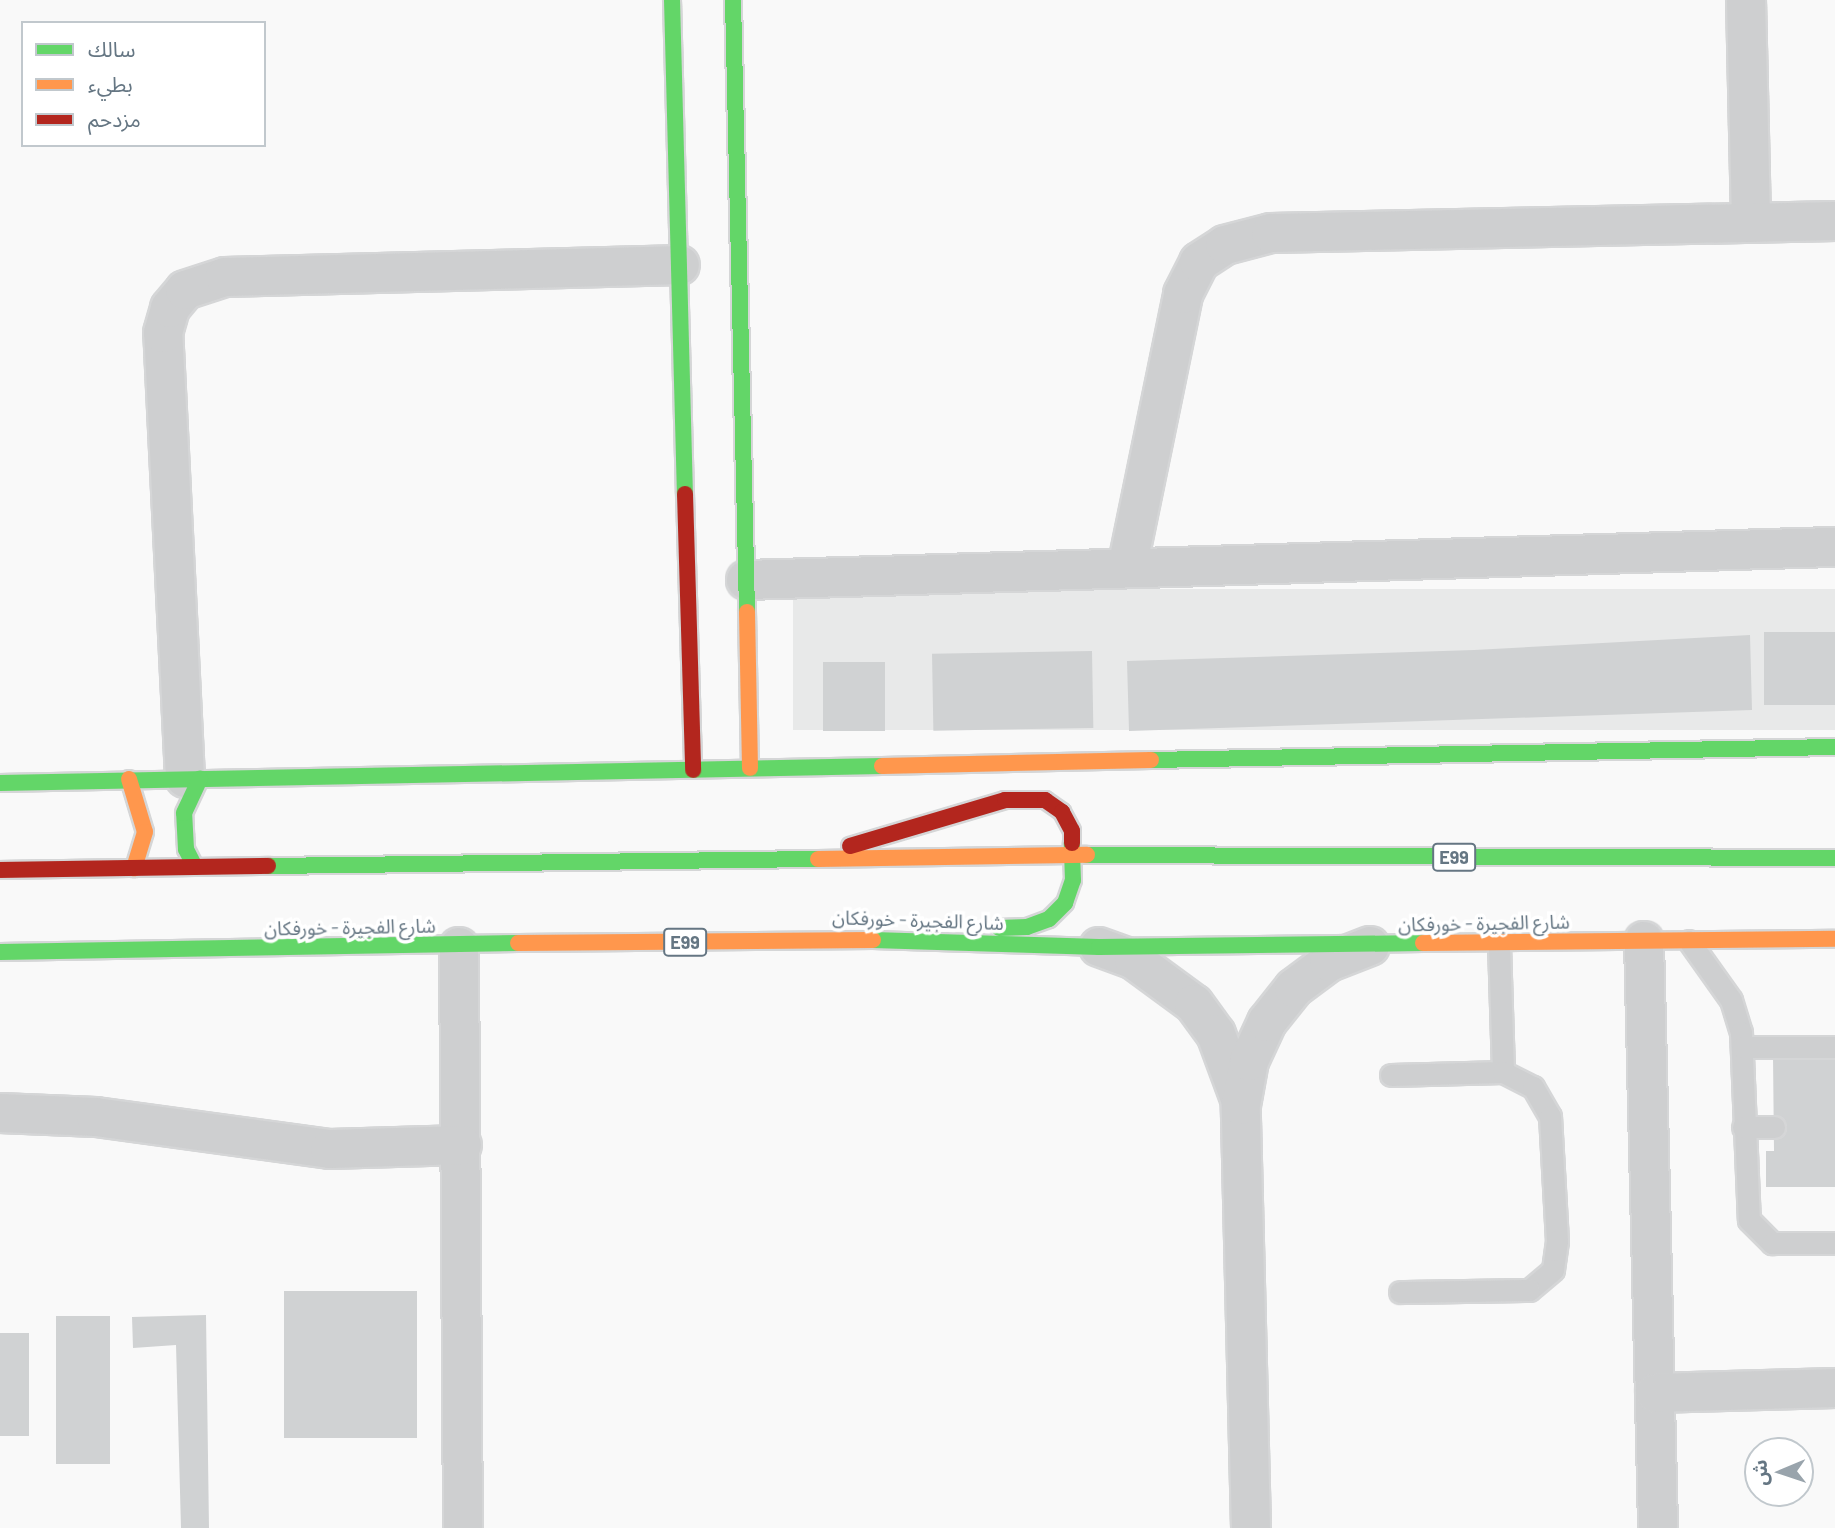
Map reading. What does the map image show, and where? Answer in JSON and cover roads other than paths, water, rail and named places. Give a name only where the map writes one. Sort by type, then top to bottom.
[{"type":"main road","points":[[672,0],[693,770]]},
{"type":"main road","points":[[733,0],[750,768]]},
{"type":"main road","points":[[0,783],[1835,747]]},
{"type":"main road","points":[[192,778],[184,813],[186,849],[195,867]]},
{"type":"main road","points":[[129,779],[145,832],[134,868]]},
{"type":"main road","points":[[806,859],[1025,797],[1045,800],[1062,812],[1072,831],[1073,880],[1065,903],[1049,919],[1027,927],[815,938]]},
{"type":"main road","name":"E99","points":[[0,870],[1073,856],[1835,858]]},
{"type":"main road","name":"شارع الفجيرة - خورفكان","points":[[0,952],[459,947],[815,938],[1099,947],[1835,939]]},
{"type":"street","points":[[1746,0],[1751,223]]},
{"type":"street","points":[[1128,568],[1183,294],[1199,262],[1225,245],[1272,233],[1835,221]]},
{"type":"street","points":[[192,778],[163,333],[170,308],[185,290],[225,278],[680,265]]},
{"type":"street","points":[[746,580],[1835,547]]},
{"type":"street","points":[[1644,941],[1658,1528]]},
{"type":"street","points":[[1241,1105],[1258,1042],[1267,1022],[1294,988],[1329,962],[1370,946]]},
{"type":"street","points":[[459,947],[463,1528]]},
{"type":"street","points":[[1099,947],[1134,960],[1194,1004],[1216,1034],[1232,1068],[1241,1105],[1251,1528]]},
{"type":"street","points":[[0,1113],[96,1117],[330,1149],[462,1145]]},
{"type":"street","points":[[1655,1393],[1835,1388]]},
{"type":"lane","points":[[1689,942],[1731,1000],[1742,1047],[1745,1205],[1758,1234],[1788,1246],[1835,1243]]},
{"type":"lane","points":[[1499,944],[1503,1072]]},
{"type":"lane","points":[[1742,1047],[1835,1047]]},
{"type":"lane","points":[[1391,1075],[1503,1072],[1533,1087],[1550,1116],[1557,1256],[1553,1270],[1529,1290],[1400,1292]]},
{"type":"lane","points":[[1744,1127],[1774,1127]]}]
